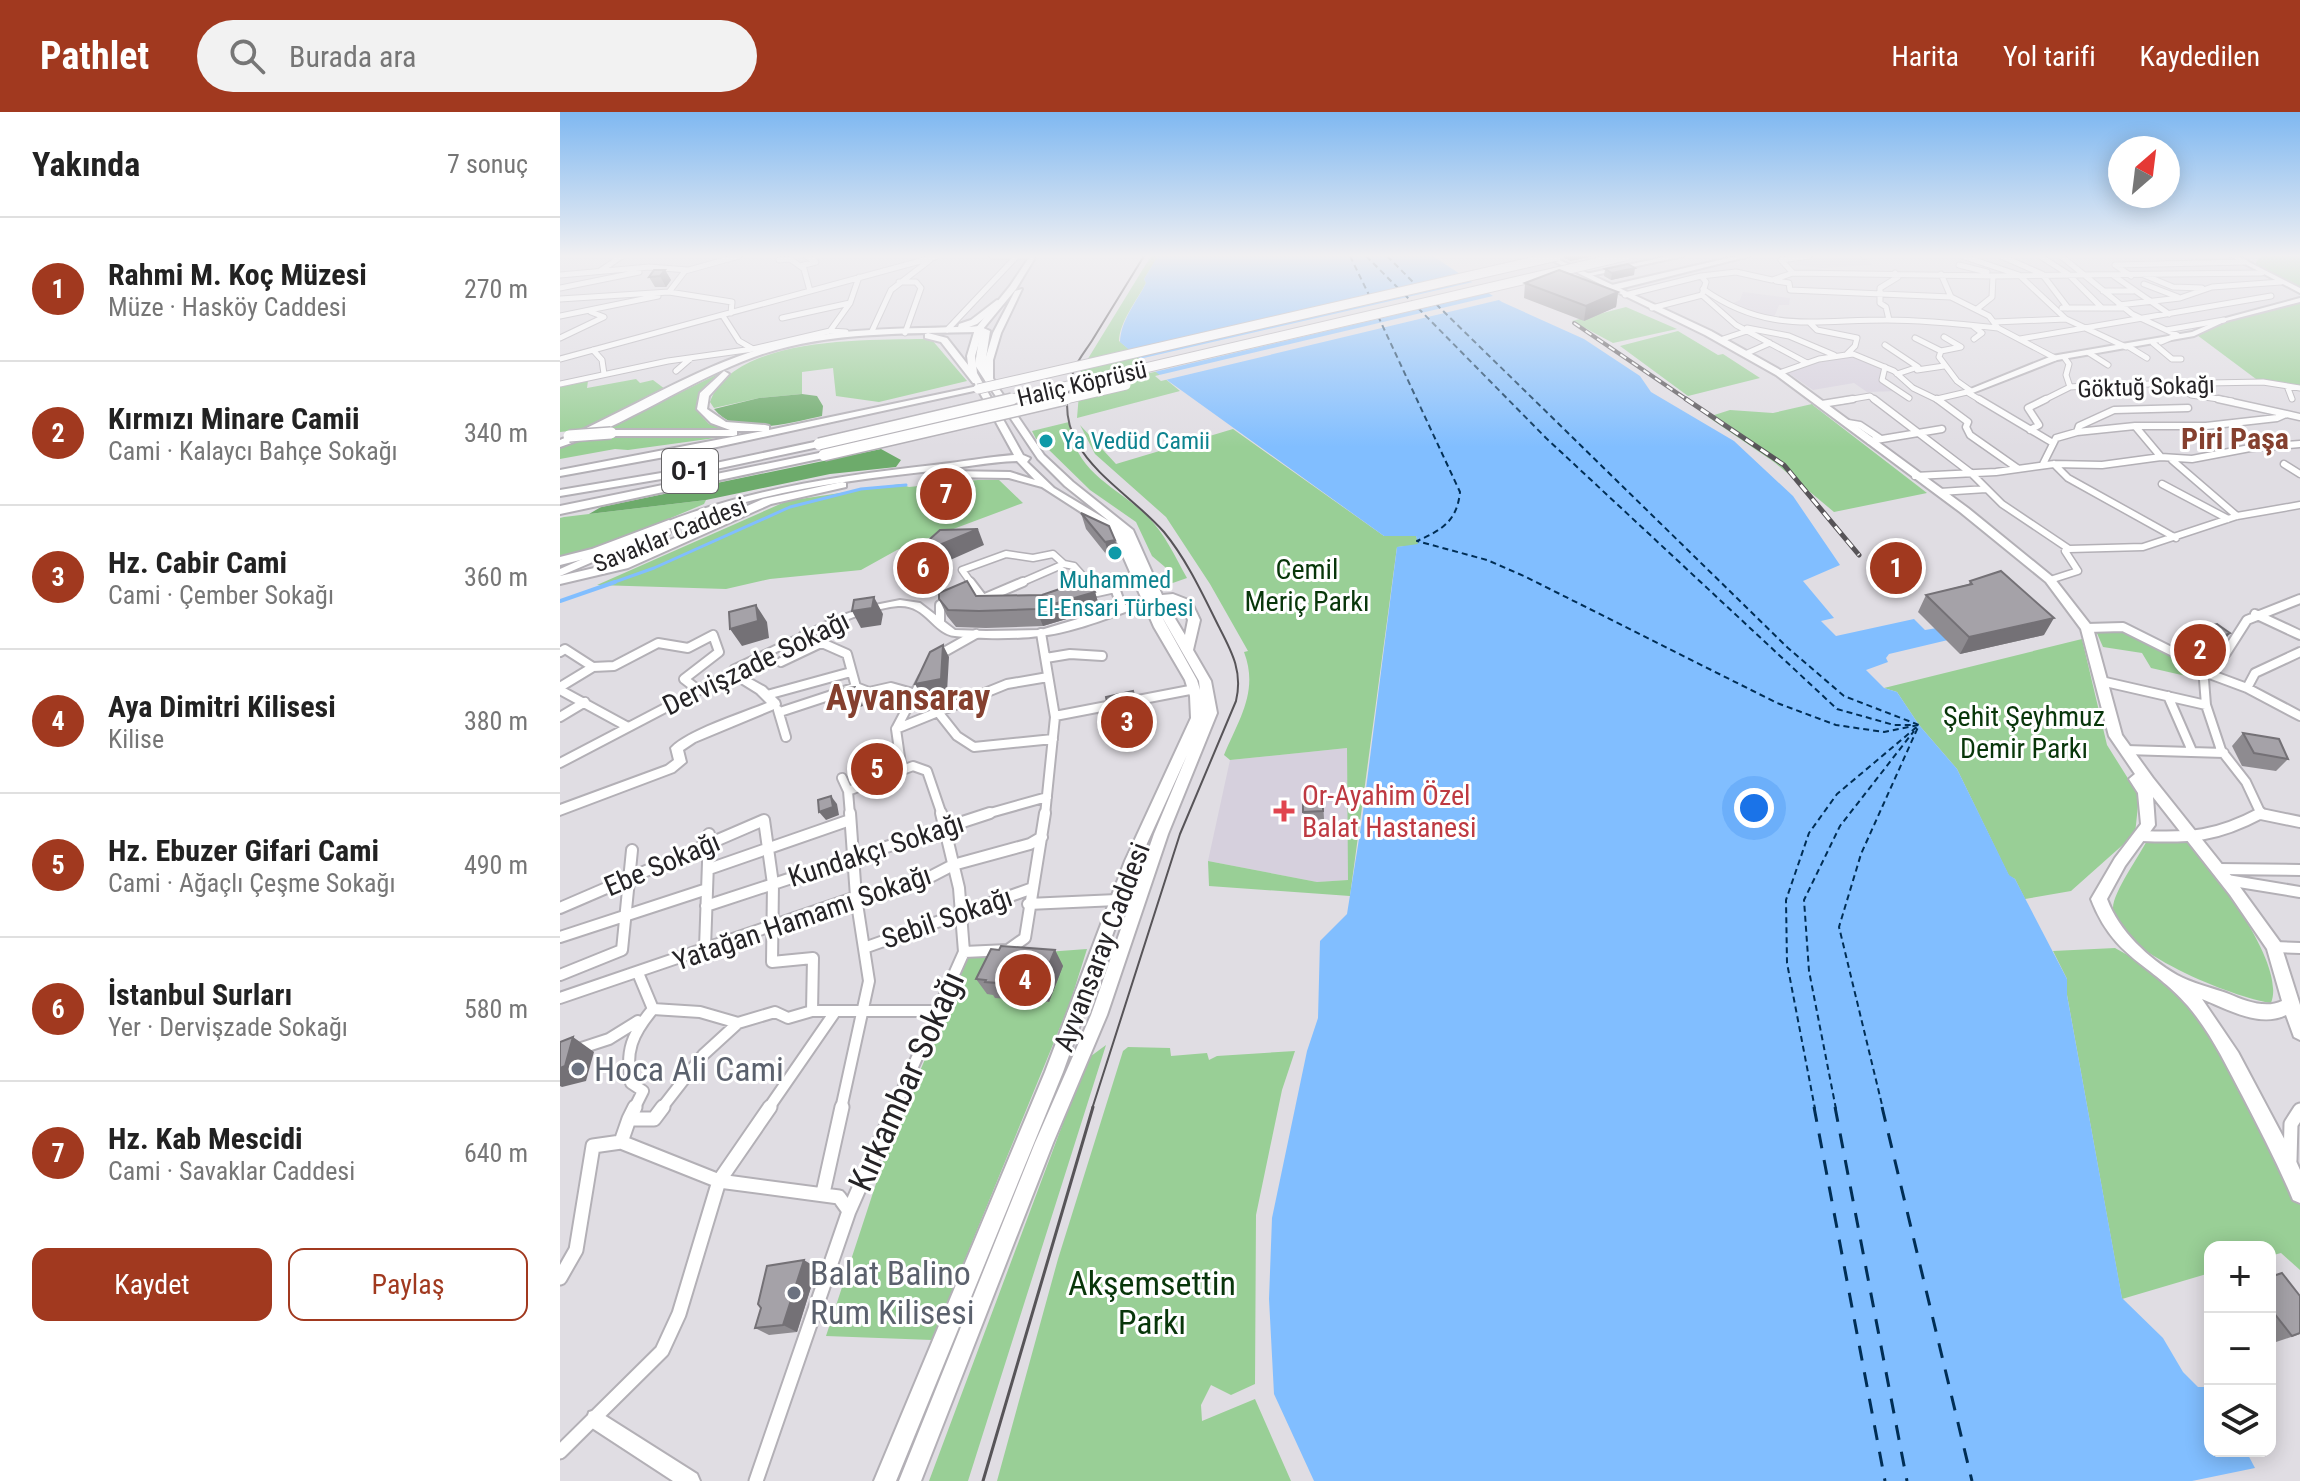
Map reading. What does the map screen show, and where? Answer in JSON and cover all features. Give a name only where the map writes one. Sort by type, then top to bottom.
[{"type":"highway","points":[[947,330],[977,320]]},
{"type":"highway","points":[[560,476],[826,421],[1275,320]]},
{"type":"highway","name":"Haliç Köprüsü","points":[[820,444],[1322,320]]},
{"type":"highway","name":"Haliç Köprüsü","points":[[820,444],[1351,320]]},
{"type":"highway","points":[[1328,338],[1402,320]]},
{"type":"highway","points":[[783,427],[745,428],[718,423],[702,409],[704,395],[725,373],[777,351],[835,340],[980,331],[1001,324]]},
{"type":"highway","points":[[563,439],[764,350],[814,339],[947,330],[980,331]]},
{"type":"highway","points":[[980,331],[980,365],[989,380]]},
{"type":"highway","points":[[923,336],[944,340],[976,381]]},
{"type":"highway","points":[[560,500],[820,444],[1132,384]]},
{"type":"highway","points":[[563,439],[611,433],[720,434],[826,421]]},
{"type":"highway","points":[[560,516],[720,479],[820,444]]},
{"type":"highway","name":"O-1","points":[[560,476],[820,444]]},
{"type":"highway","name":"O-1","points":[[560,493],[697,470],[820,444]]},
{"type":"highway","points":[[560,510],[720,479]]},
{"type":"highway","points":[[560,580],[624,565],[767,501],[842,485]]},
{"type":"highway","points":[[560,561],[607,549],[669,524]]},
{"type":"main road","points":[[988,320],[971,356],[971,367],[1019,458]]},
{"type":"main road","points":[[1003,320],[989,360],[989,380],[1030,444],[1091,502]]},
{"type":"main road","points":[[1676,320],[1720,340]]},
{"type":"main road","points":[[1677,320],[1779,373],[1940,492],[2050,580],[2087,628],[2116,736],[2274,947],[2300,1032]]},
{"type":"main road","points":[[907,471],[973,459],[999,445],[1005,431]]},
{"type":"main road","points":[[1019,458],[1030,444]]},
{"type":"main road","points":[[1019,458],[1030,459],[1061,488],[1091,502]]},
{"type":"main road","name":"Savaklar Caddesi","points":[[560,580],[669,524],[719,505],[772,491],[1019,458]]},
{"type":"main road","name":"Savaklar Caddesi","points":[[560,573],[576,570],[722,510],[795,491],[1000,466],[1019,458]]},
{"type":"main road","name":"Ayvansaray Caddesi","points":[[885,1481],[1049,1085],[1117,900],[1193,730],[1198,711],[1195,689],[1118,535],[1108,525],[1050,490],[1019,458]]},
{"type":"main road","points":[[933,473],[1010,475],[1050,490]]},
{"type":"main road","name":"Ayvansaray Caddesi","points":[[910,1481],[1044,1143],[1101,1009],[1161,834],[1210,721],[1207,687],[1153,600],[1129,532],[1091,502]]},
{"type":"main road","points":[[1153,600],[1180,598],[1188,605],[1194,620],[1187,651]]},
{"type":"main road","points":[[2103,688],[2106,725],[2145,792],[2149,811],[2148,825],[2142,836],[2120,862],[2099,899],[2105,921],[2118,937],[2192,1000],[2221,1038],[2289,1165],[2300,1193]]},
{"type":"main road","points":[[2167,977],[2245,1008],[2274,1013],[2291,1005]]},
{"type":"main road","points":[[1088,980],[1091,1000],[1101,1009]]},
{"type":"street","points":[[560,338],[598,320]]},
{"type":"street","points":[[560,359],[708,320]]},
{"type":"street","points":[[725,320],[739,341],[753,349]]},
{"type":"street","points":[[830,331],[838,320]]},
{"type":"street","points":[[872,331],[876,320]]},
{"type":"street","points":[[905,333],[910,320]]},
{"type":"street","points":[[947,330],[956,320]]},
{"type":"street","points":[[1730,320],[1807,363]]},
{"type":"street","points":[[1758,320],[1810,323],[1889,320],[1973,326],[2056,320]]},
{"type":"street","points":[[1990,320],[2069,364],[2066,375],[2070,387]]},
{"type":"street","points":[[2068,320],[2147,358]]},
{"type":"street","points":[[2020,339],[2143,320],[2177,335],[2157,342]]},
{"type":"street","points":[[2166,330],[2224,320]]},
{"type":"street","points":[[1937,399],[1969,392],[2059,357],[2194,334],[2224,320]]},
{"type":"street","points":[[1810,323],[1817,330],[1857,338],[1855,346],[1847,354]]},
{"type":"street","points":[[1973,326],[1982,333],[1974,339]]},
{"type":"street","points":[[1739,327],[1789,336],[1834,355]]},
{"type":"street","points":[[1720,340],[1747,331]]},
{"type":"street","points":[[560,384],[753,349],[813,333],[891,333]]},
{"type":"street","points":[[1915,338],[1941,351],[1961,347],[1944,337]]},
{"type":"street","points":[[2157,342],[2172,359],[2181,359]]},
{"type":"street","points":[[1745,354],[1770,343]]},
{"type":"street","points":[[1885,345],[1918,367],[1917,370]]},
{"type":"street","points":[[593,350],[602,360],[604,374]]},
{"type":"street","points":[[1941,351],[1939,357],[1944,366],[1969,392],[2053,443]]},
{"type":"street","points":[[2089,353],[2108,365]]},
{"type":"street","points":[[1779,373],[1834,355],[1847,354],[1885,367],[1968,422],[1966,427],[1970,435],[2017,468]]},
{"type":"street","points":[[676,371],[691,358]]},
{"type":"street","points":[[1897,374],[1944,366]]},
{"type":"street","points":[[1885,367],[1882,380],[1909,398]]},
{"type":"street","name":"Göktuğ Sokağı","points":[[2030,430],[2039,425],[2028,408],[2070,387],[2263,382],[2300,388]]},
{"type":"street","points":[[2128,384],[2138,397]]},
{"type":"street","points":[[2175,384],[2191,395],[2247,403],[2300,416]]},
{"type":"street","points":[[2287,386],[2292,399]]},
{"type":"street","points":[[1822,404],[1870,396],[1971,473],[2002,504],[2069,549],[2127,549],[2176,538],[2237,516],[2300,505]]},
{"type":"street","points":[[2077,432],[2079,426],[2114,410],[2188,408]]},
{"type":"street","points":[[2043,464],[2056,438],[2077,432],[2135,426],[2206,426],[2289,414]]},
{"type":"street","points":[[1848,423],[1860,425],[1881,439]]},
{"type":"street","points":[[2135,426],[2161,457]]},
{"type":"street","points":[[1870,441],[1942,429]]},
{"type":"street","points":[[1915,476],[2043,464],[2102,465],[2161,457],[2172,460],[2300,444]]},
{"type":"street","points":[[2172,460],[2237,516]]},
{"type":"street","points":[[2054,464],[2068,478],[2176,538]]},
{"type":"street","points":[[2284,464],[2300,474]]},
{"type":"street","points":[[2162,484],[2228,519]]},
{"type":"street","points":[[1940,492],[1986,489]]},
{"type":"street","points":[[2050,580],[2078,571],[2065,551],[2069,549]]},
{"type":"street","points":[[1064,564],[983,599],[962,570],[1006,554],[1033,558],[1053,554],[1064,564],[1074,566],[1097,592],[1115,588],[1122,608]]},
{"type":"street","points":[[940,621],[940,605],[976,590]]},
{"type":"street","points":[[2203,667],[2220,660],[2233,647],[2239,631],[2255,614],[2300,599]]},
{"type":"street","points":[[931,660],[976,634],[1041,633],[1153,600]]},
{"type":"street","name":"Dervişzade Sokağı","points":[[560,763],[732,673],[744,662],[869,609],[900,603],[917,605],[953,633],[976,634]]},
{"type":"street","points":[[2255,614],[2300,635]]},
{"type":"street","points":[[2087,628],[2123,627],[2203,667],[2212,675],[2247,688],[2300,716]]},
{"type":"street","points":[[848,791],[913,766],[927,771],[963,913],[967,937],[964,952],[1008,950],[1025,938],[1030,889],[1042,837],[1055,716],[1041,633]]},
{"type":"street","points":[[628,727],[560,688],[593,667],[614,666],[658,643],[688,648],[713,635],[719,652],[684,679],[697,689]]},
{"type":"street","points":[[804,635],[847,654],[856,687]]},
{"type":"street","points":[[781,662],[821,643]]},
{"type":"street","points":[[562,651],[593,667]]},
{"type":"street","points":[[2247,688],[2255,673],[2300,652]]},
{"type":"street","points":[[1046,658],[1070,654],[1102,656]]},
{"type":"street","points":[[2203,667],[2206,705],[2224,753],[2246,782],[2261,814]]},
{"type":"street","points":[[560,810],[670,769],[680,762],[677,748],[691,739],[851,672]]},
{"type":"street","points":[[902,771],[896,729],[925,672]]},
{"type":"street","points":[[732,673],[774,704],[786,737]]},
{"type":"street","points":[[896,729],[1007,684],[1048,677]]},
{"type":"street","points":[[774,704],[856,687],[869,692],[891,687],[916,694]]},
{"type":"street","points":[[2103,688],[2168,696],[2206,705]]},
{"type":"street","points":[[1055,716],[1195,689]]},
{"type":"street","points":[[2168,696],[2192,751]]},
{"type":"street","points":[[560,717],[585,702]]},
{"type":"street","points":[[938,712],[957,736],[974,747],[1053,739]]},
{"type":"street","points":[[2126,750],[2224,753]]},
{"type":"street","points":[[823,1193],[869,981],[856,897],[848,791],[842,778]]},
{"type":"street","name":"Kundakçı Sokağı","points":[[706,906],[943,827],[1047,797]]},
{"type":"street","points":[[2142,836],[2193,838],[2261,814],[2300,822]]},
{"type":"street","name":"Ebe Sokağı","points":[[560,908],[709,839],[764,820],[770,847]]},
{"type":"street","points":[[709,869],[850,820]]},
{"type":"street","name":"Yatağan Hamamı Sokağı","points":[[560,998],[856,897],[864,898],[928,878],[953,865],[1030,844],[1042,837]]},
{"type":"street","points":[[705,948],[709,839]]},
{"type":"street","points":[[770,847],[772,962],[813,958],[812,1011]]},
{"type":"street","points":[[560,975],[622,950],[632,850]]},
{"type":"street","points":[[2222,874],[2300,870]]},
{"type":"street","points":[[2222,874],[2300,892]]},
{"type":"street","points":[[560,937],[707,889]]},
{"type":"street","name":"Sebil Sokağı","points":[[864,948],[1030,889]]},
{"type":"street","points":[[1028,904],[1117,900]]},
{"type":"street","points":[[2274,947],[2300,948]]},
{"type":"street","name":"Kırkambar Sokağı","points":[[756,1481],[849,1211],[964,952]]},
{"type":"street","points":[[638,973],[653,1009],[700,1012],[738,1023]]},
{"type":"street","points":[[560,1065],[560,1055],[609,1039],[653,1009],[628,1039],[626,1059],[631,1083],[643,1091],[621,1142]]},
{"type":"street","points":[[629,1119],[654,1119],[695,1065],[722,1035],[738,1023],[775,1012],[788,1018],[812,1011],[938,1011]]},
{"type":"street","points":[[560,1452],[662,1351],[679,1314],[719,1181],[835,1012]]},
{"type":"street","points":[[2289,1165],[2291,1124],[2300,1110]]},
{"type":"street","points":[[560,1278],[576,1250],[593,1146],[621,1142],[719,1181],[839,1197],[849,1211]]},
{"type":"street","points":[[596,1419],[667,1475],[690,1481]]},
{"type":"shaded area","points":[[1847,354],[1885,367],[1882,380],[1899,391],[1867,392],[1854,383],[1813,390],[1784,370]]},
{"type":"shaded area","name":"Or-Ayahim Özel Balat Hastanesi","points":[[1347,748],[1349,880],[1317,882],[1208,861],[1230,760]]},
{"type":"green space","points":[[1112,320],[1125,320],[1119,341],[1180,391],[1077,418],[1081,370]]},
{"type":"green space","points":[[1656,320],[1677,329],[1613,343],[1572,321]]},
{"type":"green space","points":[[2235,320],[2300,320],[2300,385],[2256,379],[2197,335]]},
{"type":"green space","points":[[1678,331],[1718,355],[1723,354],[1760,378],[1688,396],[1620,346]]},
{"type":"green space","points":[[932,340],[967,381],[879,402],[836,396],[833,368],[802,372],[802,394],[759,398],[714,408],[710,402],[723,380],[745,364],[773,353],[838,342]]},
{"type":"green space","points":[[718,374],[700,393],[697,411],[709,424],[732,430],[606,429]]},
{"type":"green space","points":[[636,379],[640,383],[653,380],[665,389],[579,430],[560,432],[560,387],[588,381],[587,388]]},
{"type":"green space","points":[[802,394],[817,396],[823,406],[822,416],[780,425],[750,426],[736,424],[714,409],[759,398]]},
{"type":"green space","points":[[1812,404],[1927,493],[1834,512],[1774,462],[1708,417],[1730,410],[1773,413]]},
{"type":"green space","name":"Cemil Meriç Parkı","points":[[1069,422],[1079,454],[1087,466],[1153,522],[1187,578],[1167,585],[1165,567],[1152,556],[1136,522],[1090,490],[1045,446],[1054,443],[1049,436],[1036,439],[1032,431]]},
{"type":"green space","name":"Cemil Meriç Parkı","points":[[1080,425],[1116,464],[1233,429],[1384,536],[1416,536],[1419,545],[1397,547],[1350,896],[1209,886],[1208,861],[1317,882],[1348,880],[1347,748],[1230,760],[1224,755],[1248,692],[1248,666],[1244,652],[1248,651],[1210,584],[1166,517],[1095,454]]},
{"type":"green space","points":[[737,435],[628,450],[615,449],[560,459],[560,448],[584,438]]},
{"type":"green space","points":[[881,449],[901,460],[896,467],[830,474],[706,500],[589,514],[601,507]]},
{"type":"green space","points":[[999,480],[1023,503],[897,550],[861,570],[770,579],[726,589],[597,585],[787,501],[900,484],[909,487]]},
{"type":"green space","points":[[706,500],[704,504],[602,547],[560,557],[560,518]]},
{"type":"green space","points":[[2122,629],[2198,667],[2199,679],[2151,668],[2142,653],[2103,647],[2096,631]]},
{"type":"green space","name":"Şehit Şeyhmuz Demir Parkı","points":[[2082,639],[2107,745],[2139,796],[2135,834],[2071,891],[2025,899],[2015,879],[2009,876],[1957,769],[1919,725],[1897,692],[1884,688]]},
{"type":"green space","points":[[2149,837],[2188,838],[2213,872],[2258,942],[2273,986],[2271,1003],[2231,992],[2178,970],[2133,940],[2118,924],[2114,901]]},
{"type":"green space","points":[[2115,948],[2167,977],[2192,1000],[2300,1196],[2300,1270],[2281,1253],[2276,1254],[2276,1241],[2204,1241],[2204,1275],[2122,1299],[2067,995],[2067,979],[2053,951]]},
{"type":"green space","points":[[1087,949],[1070,1003],[932,1340],[826,1336],[889,1144],[968,958]]},
{"type":"green space","points":[[1106,1045],[968,1481],[929,1481],[1087,1059]]},
{"type":"green space","name":"Akşemsettin Parkı","points":[[1128,1047],[1170,1048],[1171,1056],[1207,1053],[1209,1060],[1217,1056],[1295,1051],[1282,1090],[1256,1215],[1255,1384],[1231,1395],[1211,1385],[1201,1405],[1202,1421],[1255,1399],[1291,1481],[997,1481],[1058,1259],[1123,1051]]},
{"type":"water","points":[[1126,320],[1542,320],[1584,339],[1640,376],[1651,392],[1734,441],[1793,496],[1840,565],[1803,581],[1834,618],[1821,621],[1836,636],[1914,619],[1925,630],[1937,628],[1948,640],[1889,654],[1886,658],[1888,662],[1866,670],[1884,688],[1897,692],[1919,725],[1957,769],[2009,875],[2015,879],[2067,979],[2067,995],[2122,1298],[2163,1338],[2183,1372],[2198,1387],[2204,1387],[2204,1457],[2249,1457],[2255,1468],[2192,1481],[1314,1481],[1274,1394],[1269,1299],[1272,1218],[1307,1051],[1318,1018],[1320,941],[1347,914],[1397,547],[1418,544],[1416,536],[1384,536],[1153,370],[1120,342]]},
{"type":"pier","points":[[1309,320],[1374,320],[1150,373],[1135,360]]},
{"type":"pier","points":[[1392,320],[1416,320],[1161,381],[1155,376]]},
{"type":"building","points":[[950,471],[943,484],[928,484],[936,472]]},
{"type":"building","points":[[1081,513],[1109,526],[1115,540],[1105,542]]},
{"type":"building","points":[[978,529],[913,556],[912,555],[940,530]]},
{"type":"building","points":[[2001,571],[2054,618],[1969,637],[1926,595],[1972,584],[1970,581]]},
{"type":"building","points":[[1086,580],[1095,592],[1036,609],[948,610],[939,599],[939,593],[967,581],[976,596],[1042,595]]},
{"type":"building","points":[[874,597],[872,608],[852,611],[854,600]]},
{"type":"building","points":[[756,605],[758,621],[730,629],[729,612]]},
{"type":"building","points":[[2217,624],[2230,633],[2214,641],[2192,630]]},
{"type":"building","points":[[943,645],[941,679],[915,684],[930,652]]},
{"type":"building","points":[[855,687],[858,698],[844,702],[840,689]]},
{"type":"building","points":[[1133,691],[1137,712],[1110,718],[1106,697]]},
{"type":"building","points":[[2243,733],[2279,739],[2288,759],[2254,753]]},
{"type":"building","points":[[873,744],[873,753],[859,758],[860,748]]},
{"type":"building","points":[[831,796],[833,807],[819,812],[818,800]]},
{"type":"building","points":[[1323,802],[1323,811],[1303,812],[1303,803]]},
{"type":"building","points":[[1001,946],[1055,950],[1040,986],[976,979],[991,949],[999,950]]},
{"type":"building","points":[[573,1037],[565,1066],[560,1068],[560,1042]]},
{"type":"building","points":[[804,1260],[783,1325],[755,1328],[767,1266]]},
{"type":"building","points":[[2282,1273],[2300,1296],[2300,1333],[2292,1336],[2276,1316],[2276,1275]]},
{"type":"waterway","points":[[609,584],[654,568],[790,507],[861,489],[906,485]]},
{"type":"waterway","points":[[560,601],[615,582]]},
{"type":"ferry route","points":[[1380,320],[1460,492],[1456,510],[1447,523],[1417,541],[1487,560],[1526,577],[1777,703],[1836,725],[1884,732],[1919,725]]},
{"type":"ferry route","points":[[1430,320],[1546,438],[1837,709],[1894,725],[1912,725]]},
{"type":"ferry route","points":[[1452,320],[1788,648],[1844,696],[1919,725]]},
{"type":"ferry route","points":[[1815,1109],[1787,963],[1786,900],[1809,833],[1837,794],[1919,725]]},
{"type":"ferry route","points":[[1883,1109],[1839,927],[1861,854],[1919,725]]},
{"type":"ferry route","points":[[1836,1109],[1809,971],[1804,900],[1840,826],[1914,731]]},
{"type":"ferry route","points":[[1814,1107],[1885,1481]]},
{"type":"ferry route","points":[[1835,1107],[1907,1481]]},
{"type":"ferry route","points":[[1882,1107],[1972,1481]]},
{"type":"tram line","points":[[1092,1109],[1180,834],[1238,691],[1232,654],[1180,554],[1147,514],[1091,463],[1069,423],[1067,398],[1074,370],[1105,320]]},
{"type":"tram line","points":[[983,1481],[1093,1107]]},
{"type":"railway","points":[[1574,323],[1689,401]]},
{"type":"railway","points":[[1686,399],[1784,465],[1859,555]]},
{"type":"place","name":"Ya Vedüd Camii","points":[[1046,441]]},
{"type":"place","name":"Hz. Kab Mescidi","points":[[946,494]]},
{"type":"place","name":"Muhammed El-Ensari Türbesi","points":[[1115,553]]},
{"type":"place","name":"İstanbul Surları","points":[[923,568]]},
{"type":"place","name":"Rahmi M. Koç Müzesi","points":[[1896,568]]},
{"type":"place","name":"Kırmızı Minare Camii","points":[[2200,650]]},
{"type":"place","name":"Hz. Cabir Cami","points":[[1127,722]]},
{"type":"place","name":"Hz. Ebuzer Gifari Cami","points":[[877,769]]},
{"type":"place","name":"Or-Ayahim Özel Balat Hastanesi","points":[[1284,811]]},
{"type":"place","name":"Aya Dimitri Kilisesi","points":[[1025,980]]},
{"type":"place","name":"Hoca Ali Cami","points":[[578,1069]]},
{"type":"place","name":"Balat Balino Rum Kilisesi","points":[[794,1293]]},
{"type":"district","name":"Piri Paşa","points":[[2235,438]]},
{"type":"district","name":"Ayvansaray","points":[[908,698]]}]
